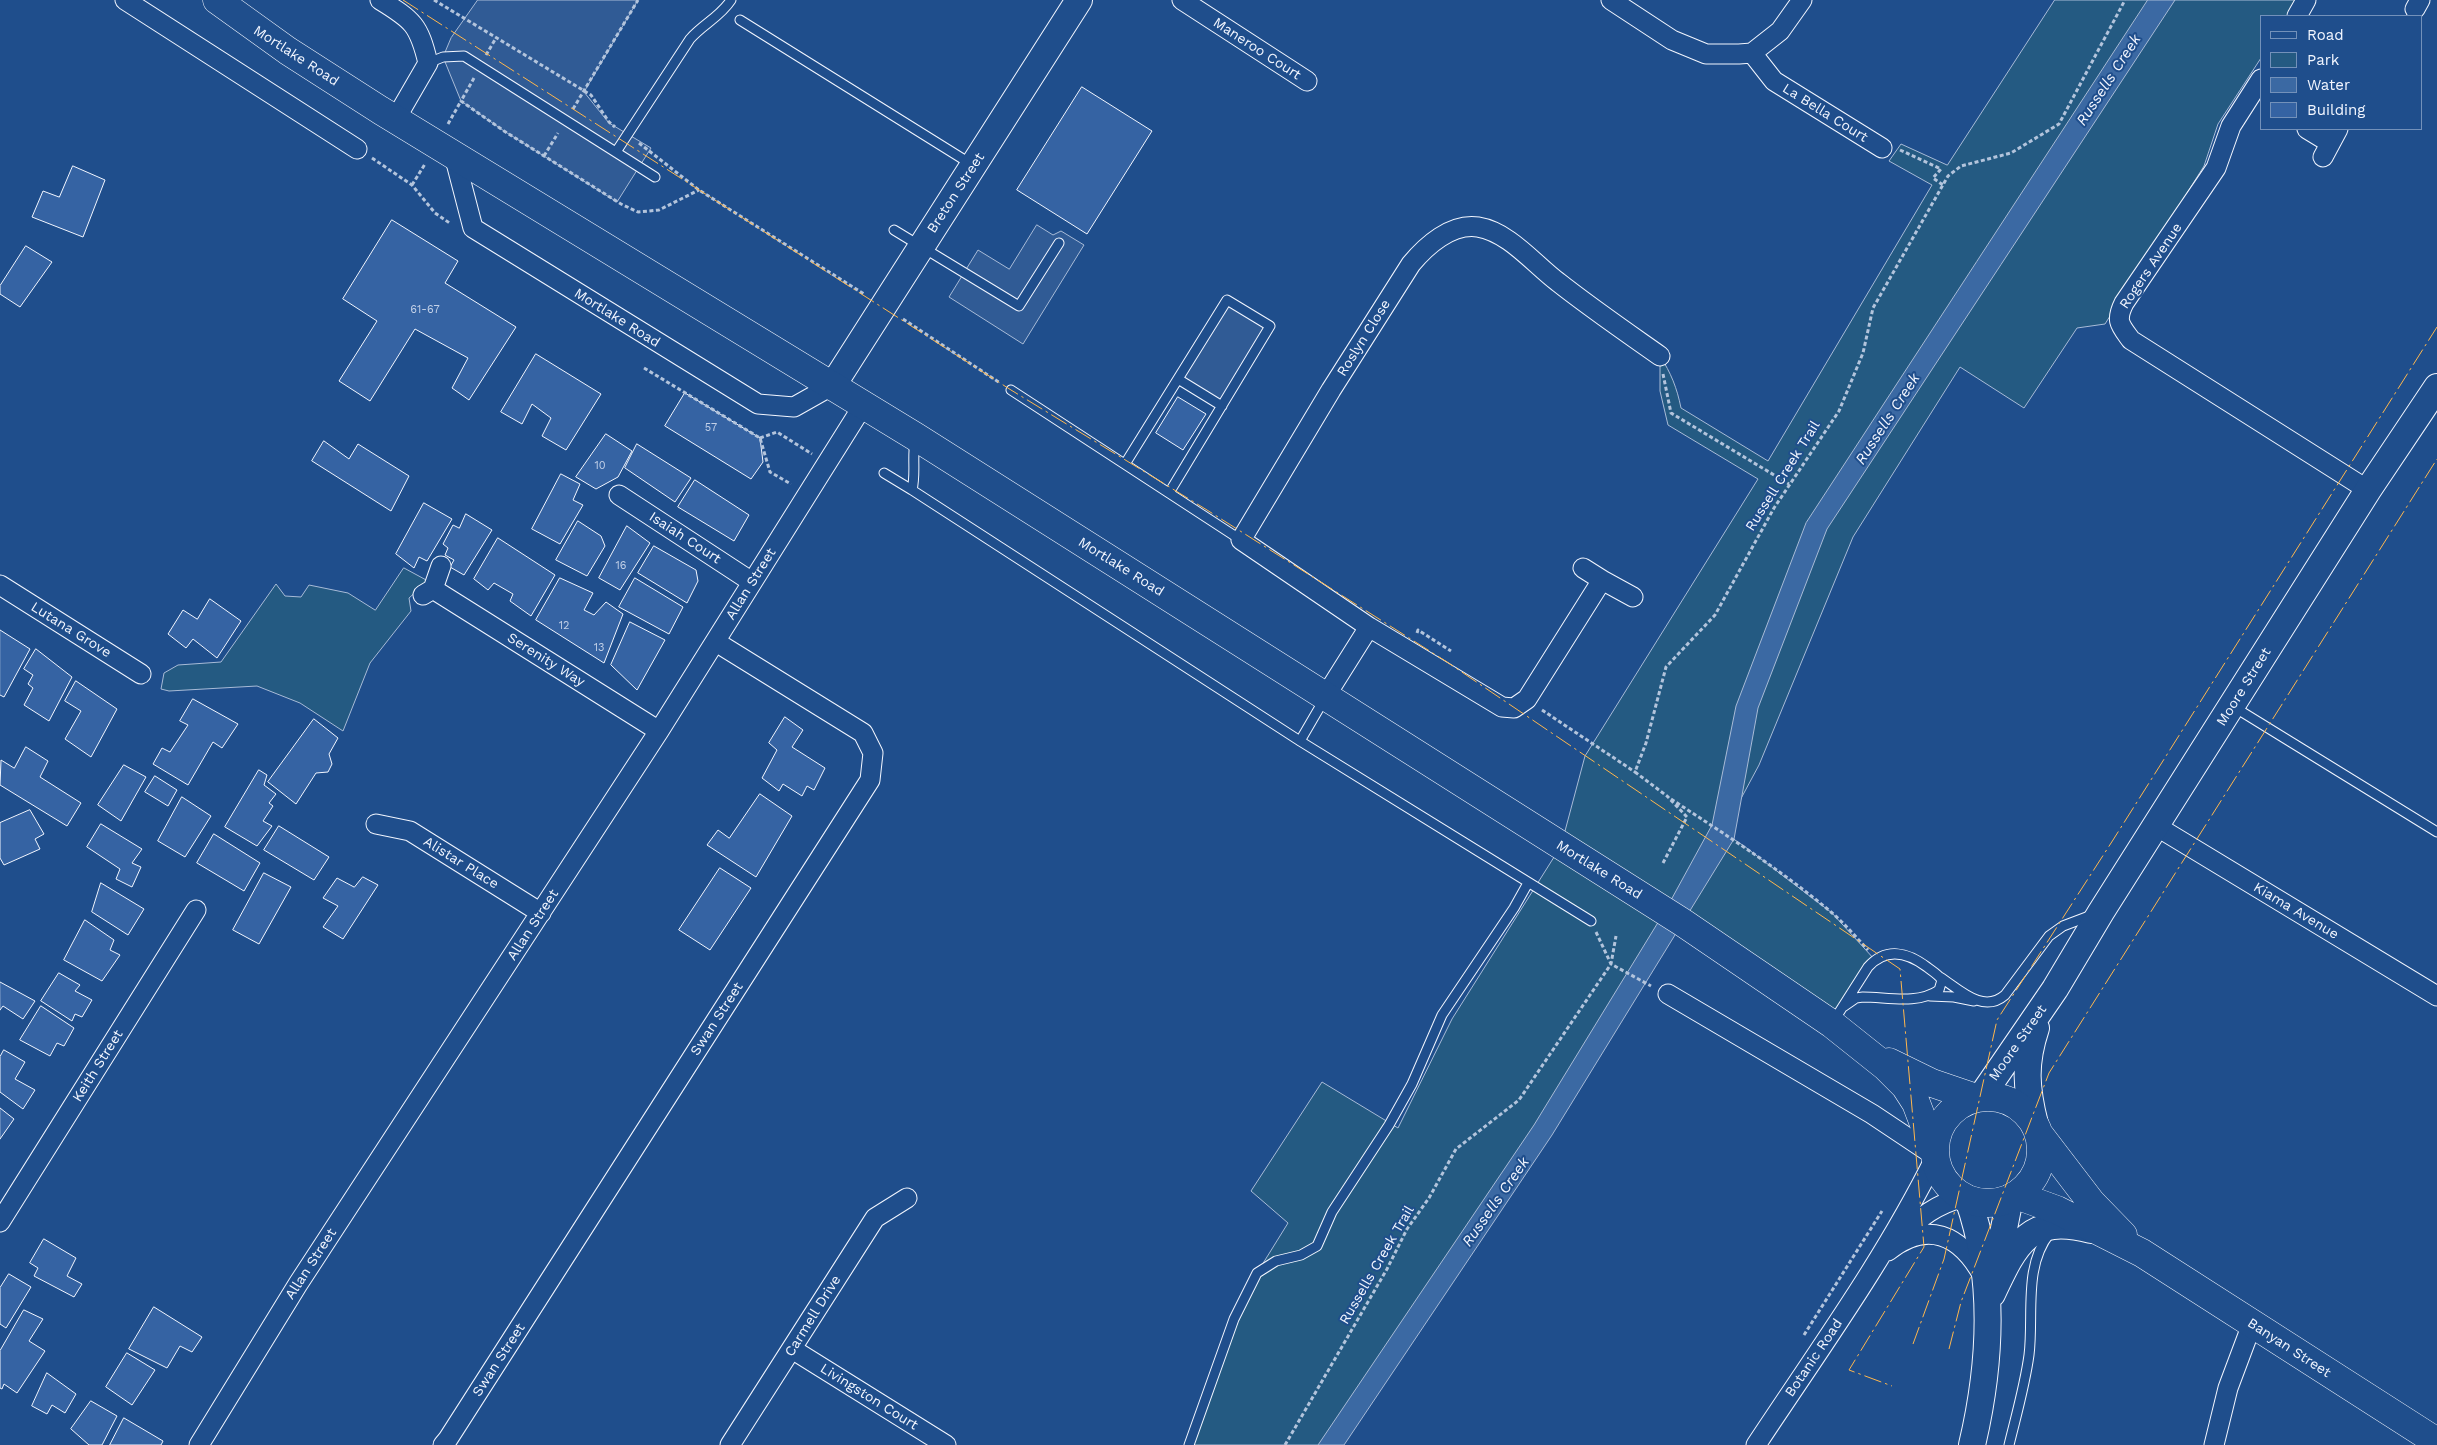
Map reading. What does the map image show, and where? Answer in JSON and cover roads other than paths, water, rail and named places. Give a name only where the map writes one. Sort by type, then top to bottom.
[{"type":"main road","name":"Mortlake Road","points":[[217,0],[280,46],[395,120],[864,404],[1670,914],[1837,1016],[1905,1086],[1922,1117],[1935,1156]]},
{"type":"main road","name":"Mortlake Road","points":[[1868,1050],[1932,1083],[1979,1097]]},
{"type":"main road","points":[[1979,1097],[1999,1098],[2016,1104],[2037,1129],[2041,1152],[2037,1169],[2028,1184],[2013,1196],[1986,1203],[1966,1198],[1946,1183],[1935,1156],[1937,1134],[1945,1117],[1959,1105],[1979,1097]]},
{"type":"main road","name":"Banyan Street","points":[[2037,1129],[2090,1202],[2142,1253]]},
{"type":"main road","name":"Banyan Street","points":[[2013,1196],[2057,1210],[2142,1253],[2437,1442]]},
{"type":"street","points":[[125,0],[357,149]]},
{"type":"street","points":[[380,0],[408,17],[422,37],[428,63],[395,120]]},
{"type":"street","name":"Breton Street","points":[[833,385],[1079,0]]},
{"type":"street","name":"Maneroo Court","points":[[1182,0],[1308,81]]},
{"type":"street","points":[[1611,0],[1672,40],[1706,54],[1752,53],[1780,30],[1802,0]]},
{"type":"street","points":[[2298,15],[2306,0]]},
{"type":"street","name":"La Bella Court","points":[[1752,53],[1770,77],[1786,90],[1882,148]]},
{"type":"street","name":"Rogers Avenue","points":[[2258,91],[2231,126],[2216,168],[2124,303],[2118,314],[2120,326],[2131,340],[2368,490]]},
{"type":"street","points":[[2309,130],[2330,143]]},
{"type":"street","name":"Mortlake Road","points":[[454,155],[473,228],[758,404],[794,407],[833,385]]},
{"type":"street","name":"Roslyn Close","points":[[1242,540],[1331,390],[1411,264],[1424,249],[1439,237],[1456,230],[1477,227],[1498,235],[1516,246],[1557,282],[1660,356]]},
{"type":"street","name":"Moore Street","points":[[1979,1097],[2055,989],[2101,912],[2368,490],[2437,388]]},
{"type":"street","name":"Allan Street","points":[[199,1445],[298,1284],[716,642],[864,404]]},
{"type":"street","name":"Isaiah Court","points":[[619,495],[752,582]]},
{"type":"street","points":[[1242,540],[1369,627],[1502,707],[1514,708],[1523,704],[1531,694],[1602,580]]},
{"type":"street","name":"Serenity Way","points":[[441,566],[428,592],[659,731]]},
{"type":"street","points":[[1583,568],[1633,597]]},
{"type":"street","name":"Lutana Grove","points":[[0,585],[141,674]]},
{"type":"street","points":[[1325,697],[1369,627]]},
{"type":"street","name":"Swan Street","points":[[443,1445],[448,1440],[870,780],[873,753],[863,733],[716,642]]},
{"type":"street","name":"Alistar Place","points":[[376,824],[410,831],[541,913]]},
{"type":"street","name":"Kiama Avenue","points":[[2156,826],[2437,996]]},
{"type":"street","name":"Keith Street","points":[[0,1222],[196,910]]},
{"type":"street","name":"Moore Street","points":[[2037,1129],[2028,1096],[2027,1065],[2030,1046],[2038,1023],[2055,989]]},
{"type":"street","points":[[1668,994],[1872,1114],[1935,1156]]},
{"type":"street","name":"Botanic Road","points":[[1756,1445],[1872,1270],[1914,1201],[1935,1156]]},
{"type":"street","points":[[1972,1445],[1983,1388],[1989,1297],[2013,1196]]},
{"type":"street","name":"Carmell Drive","points":[[730,1445],[875,1218],[907,1198]]},
{"type":"street","points":[[1966,1198],[1978,1232],[1989,1297]]},
{"type":"street","name":"Botanic Road","points":[[1872,1270],[1887,1252],[1927,1212],[1949,1201],[1966,1198]]},
{"type":"street","points":[[1989,1297],[2007,1264],[2028,1236],[2040,1228],[2066,1225],[2104,1234]]},
{"type":"street","points":[[1887,1252],[1905,1239],[1918,1234],[1942,1237],[1968,1254],[1989,1297]]},
{"type":"street","points":[[2214,1445],[2228,1388],[2252,1324]]},
{"type":"street","name":"Livingston Court","points":[[792,1348],[946,1445]]},
{"type":"lane","points":[[616,152],[690,39],[696,32],[722,13],[731,0]]},
{"type":"lane","points":[[740,20],[973,166]]},
{"type":"lane","points":[[428,63],[443,57],[464,56],[655,177]]},
{"type":"lane","points":[[894,230],[1019,306],[1059,243]]},
{"type":"lane","points":[[1125,464],[1227,300],[1270,326],[1169,493]]},
{"type":"lane","points":[[1178,379],[1222,406]]},
{"type":"lane","points":[[1011,390],[1242,540]]},
{"type":"lane","points":[[912,490],[914,481],[913,451],[916,437]]},
{"type":"lane","points":[[884,473],[1300,741],[1591,921]]},
{"type":"lane","points":[[1300,741],[1325,697]]},
{"type":"lane","points":[[2232,706],[2437,832]]},
{"type":"lane","points":[[1189,1445],[1234,1319],[1257,1273],[1276,1262],[1301,1255],[1317,1246],[1332,1212],[1389,1125],[1412,1084],[1442,1014],[1514,908],[1528,883]]},
{"type":"lane","points":[[1837,1016],[1856,998],[1862,997],[1954,996],[1983,1004],[1998,1002],[2005,995],[2042,942],[2055,931],[2101,912]]},
{"type":"lane","points":[[1837,1016],[1875,960],[1891,953],[1906,955],[1983,1004]]},
{"type":"lane","points":[[1928,996],[1938,990],[1942,983],[1940,977]]},
{"type":"lane","points":[[2009,1445],[2029,1357],[2036,1258],[2050,1233],[2066,1225]]},
{"type":"water","name":"Russells Creek","points":[[2148,0],[2175,0],[1827,529],[1758,708],[1734,839],[1552,1135],[1344,1445],[1318,1445],[1534,1125],[1665,911],[1712,825],[1736,706],[1806,523]]}]
